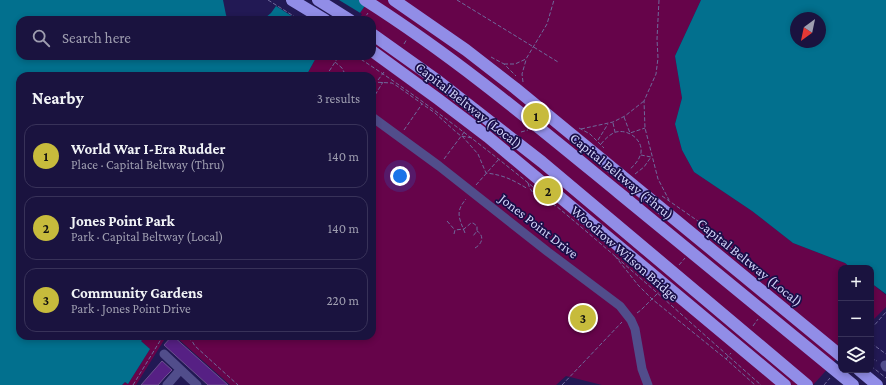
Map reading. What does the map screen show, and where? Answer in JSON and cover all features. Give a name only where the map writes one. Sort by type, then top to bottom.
[{"type":"highway","points":[[292,0],[318,16]]},
{"type":"highway","points":[[318,0],[344,16]]},
{"type":"highway","name":"Capital Beltway (Thru)","points":[[365,0],[466,71],[548,135],[853,385]]},
{"type":"highway","name":"Capital Beltway (Local)","points":[[394,0],[466,50],[515,88],[838,354]]},
{"type":"highway","points":[[376,37],[438,82],[542,162],[807,385]]},
{"type":"highway","name":"Capital Beltway (Local)","points":[[376,54],[488,137],[785,385]]},
{"type":"highway","points":[[867,373],[877,385]]},
{"type":"street","name":"Jones Point Drive","points":[[376,120],[472,191],[548,252],[623,309],[635,329],[642,369],[648,385]]},
{"type":"street","points":[[161,352],[197,385]]},
{"type":"street","points":[[167,385],[180,370]]},
{"type":"path","points":[[268,0],[294,16]]},
{"type":"path","points":[[457,0],[558,62]]},
{"type":"path","points":[[523,84],[522,74],[526,59],[547,24],[554,0]]},
{"type":"path","points":[[659,0],[657,39],[658,58],[656,74],[644,101],[645,128],[659,183],[670,202]]},
{"type":"path","points":[[504,64],[515,64],[526,59]]},
{"type":"path","name":"Woodrow Wilson Bridge","points":[[362,60],[428,106],[525,181],[634,273],[761,385]]},
{"type":"path","points":[[329,72],[335,62],[344,72]]},
{"type":"path","points":[[376,93],[383,82]]},
{"type":"path","points":[[581,129],[613,122],[624,117],[644,101]]},
{"type":"path","points":[[399,137],[422,103]]},
{"type":"path","points":[[624,117],[630,133],[639,142],[641,148],[641,155],[629,171]]},
{"type":"path","points":[[613,122],[616,132]]},
{"type":"path","points":[[597,140],[608,124]]},
{"type":"path","points":[[601,144],[616,132],[630,133],[645,128]]},
{"type":"path","points":[[439,166],[466,130]]},
{"type":"path","points":[[518,137],[523,131]]},
{"type":"path","points":[[461,136],[478,154],[486,173]]},
{"type":"path","points":[[465,233],[459,218],[462,203],[502,155]]},
{"type":"path","points":[[641,155],[651,156]]},
{"type":"path","points":[[486,173],[500,174],[530,190]]},
{"type":"path","points":[[447,221],[455,230],[454,234]]},
{"type":"path","points":[[455,230],[464,229],[471,223],[477,226],[477,231],[482,236],[480,244],[475,248]]},
{"type":"path","points":[[473,236],[477,231]]},
{"type":"path","points":[[676,270],[685,258]]},
{"type":"path","points":[[562,385],[625,319],[642,310],[662,288]]},
{"type":"path","points":[[874,325],[886,312]]},
{"type":"path","points":[[133,385],[160,340]]},
{"type":"path","points":[[192,341],[195,346],[238,385]]},
{"type":"path","points":[[874,345],[886,354]]},
{"type":"path","points":[[156,347],[161,352]]},
{"type":"path","points":[[873,373],[886,378]]},
{"type":"shaded area","points":[[369,0],[701,0],[675,56],[682,98],[675,124],[682,150],[694,172],[752,211],[793,243],[847,265],[838,265],[838,357],[813,385],[602,385],[566,376],[556,385],[230,385],[179,340],[376,340],[376,72],[308,72],[315,60],[376,60],[376,16],[358,16]]},
{"type":"shaded area","points":[[874,285],[886,295],[886,307],[874,319]]},
{"type":"shaded area","points":[[164,340],[136,385],[122,385],[125,382],[128,384],[150,349],[141,341]]},
{"type":"water","points":[[0,0],[369,0],[358,16],[16,16],[16,60],[315,60],[308,72],[16,72],[16,340],[142,340],[141,341],[150,349],[128,384],[125,382],[122,385],[0,385]]},
{"type":"water","points":[[701,0],[886,0],[886,294],[874,285],[874,265],[847,265],[793,243],[752,211],[694,172],[682,150],[675,124],[682,98],[675,56]]},
{"type":"pier","points":[[223,0],[339,0],[362,14],[361,16],[292,16],[276,6],[267,16],[226,15]]},
{"type":"building","points":[[168,340],[177,340],[228,385],[208,385],[164,345]]},
{"type":"building","points":[[162,361],[172,370],[158,385],[141,385]]},
{"type":"place","name":"World War I-Era Rudder","points":[[536,116]]},
{"type":"place","name":"Jones Point Park","points":[[548,191]]},
{"type":"place","name":"Community Gardens","points":[[583,318]]}]
